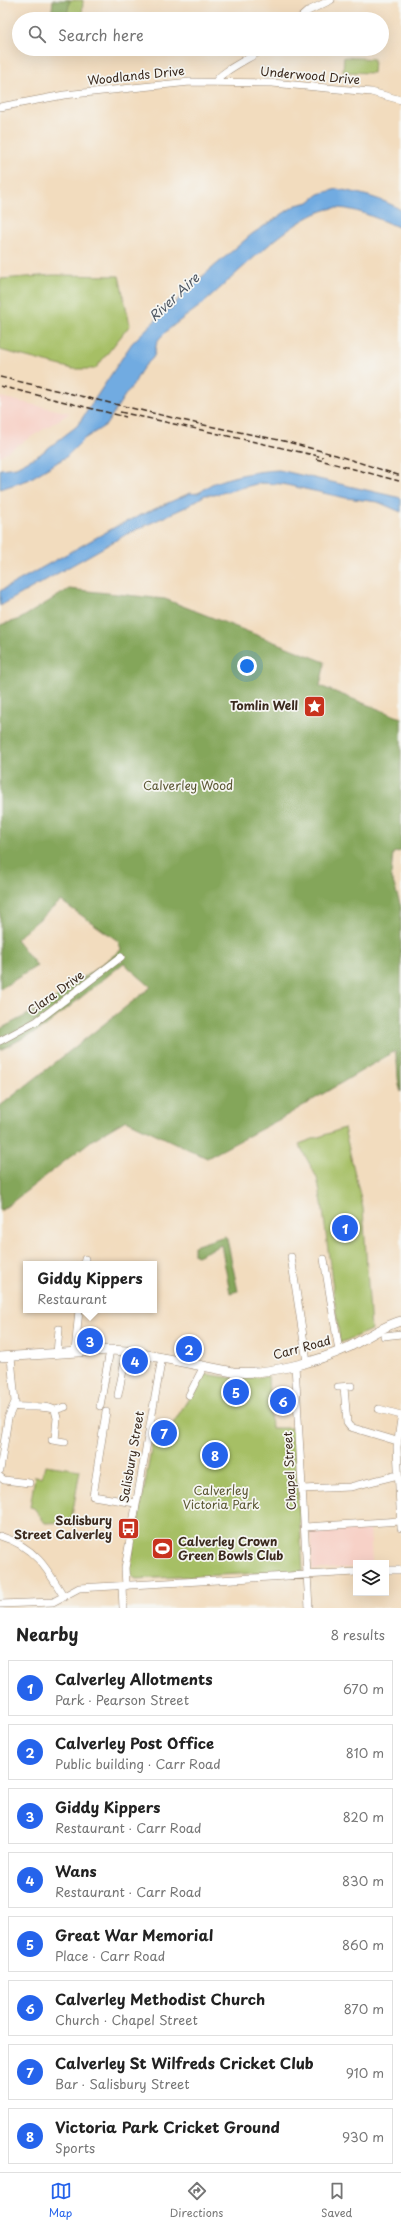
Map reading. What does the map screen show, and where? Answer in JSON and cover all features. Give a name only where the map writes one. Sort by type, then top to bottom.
[{"type":"main road","name":"Carr Road","points":[[0,1357],[110,1350],[127,1351],[248,1374],[307,1362],[339,1351],[401,1321]]},
{"type":"street","points":[[308,12],[331,0]]},
{"type":"street","points":[[216,82],[222,73],[241,64],[253,56]]},
{"type":"street","name":"Woodlands Drive","points":[[0,107],[71,94],[190,82],[216,82]]},
{"type":"street","name":"Underwood Drive","points":[[216,82],[272,83],[371,92],[401,100]]},
{"type":"street","name":"Clara Drive","points":[[0,1041],[37,1021],[121,957]]},
{"type":"street","points":[[291,1257],[307,1362]]},
{"type":"street","points":[[324,1259],[339,1351]]},
{"type":"street","points":[[75,1352],[79,1313]]},
{"type":"street","points":[[57,1354],[59,1329]]},
{"type":"street","points":[[384,1336],[401,1334]]},
{"type":"street","points":[[100,1406],[110,1350]]},
{"type":"street","points":[[118,1395],[127,1351]]},
{"type":"street","points":[[0,1470],[8,1418],[14,1406],[15,1399],[11,1357]]},
{"type":"street","name":"Salisbury Street","points":[[123,1608],[125,1568],[135,1503],[162,1357]]},
{"type":"street","name":"Chapel Street","points":[[295,1365],[309,1608]]},
{"type":"street","points":[[189,1395],[204,1366]]},
{"type":"street","points":[[344,1387],[347,1424],[350,1427],[398,1445]]},
{"type":"street","points":[[14,1406],[55,1410],[65,1407]]},
{"type":"street","points":[[379,1409],[401,1414]]},
{"type":"street","points":[[55,1410],[57,1418],[53,1440],[65,1442]]},
{"type":"street","points":[[106,1412],[93,1496],[135,1503]]},
{"type":"street","points":[[401,1419],[398,1445],[401,1528]]},
{"type":"street","points":[[302,1489],[350,1488],[398,1475]]},
{"type":"street","points":[[0,1477],[4,1480],[29,1483]]},
{"type":"street","points":[[304,1527],[400,1521]]},
{"type":"street","points":[[0,1536],[19,1544],[40,1558],[64,1597]]},
{"type":"street","points":[[389,1570],[401,1570]]},
{"type":"street","points":[[0,1604],[41,1604],[53,1602],[80,1588],[353,1572]]},
{"type":"shaded area","points":[[0,397],[70,413],[0,456]]},
{"type":"shaded area","points":[[370,1527],[372,1560],[353,1560],[353,1567],[312,1570],[310,1531]]},
{"type":"green space","points":[[53,0],[70,0],[67,12],[52,12]]},
{"type":"green space","points":[[66,0],[83,0],[82,12],[65,12]]},
{"type":"green space","points":[[344,57],[374,59],[373,73],[343,72]]},
{"type":"green space","points":[[53,275],[119,276],[130,325],[95,369],[73,369],[0,350],[0,279]]},
{"type":"green space","name":"Calverley Wood","points":[[69,589],[165,599],[325,662],[320,686],[401,718],[401,851],[393,853],[391,875],[401,907],[401,1092],[399,1087],[395,1051],[284,1117],[207,1158],[126,1120],[92,1140],[2,1210],[0,1210],[0,1106],[151,987],[128,967],[125,962],[43,1028],[0,1050],[0,1029],[48,1004],[121,950],[118,941],[61,901],[16,939],[37,966],[0,989],[0,625],[20,619]]},
{"type":"green space","points":[[344,1128],[363,1208],[371,1330],[340,1343],[322,1203],[317,1178],[299,1144]]},
{"type":"green space","points":[[225,1236],[227,1239],[238,1291],[230,1293],[221,1245],[197,1256],[194,1255],[194,1246]]},
{"type":"green space","name":"Calverley Victoria Park","points":[[204,1374],[239,1379],[268,1376],[271,1428],[294,1428],[303,1571],[135,1579],[131,1576],[130,1569],[156,1422],[172,1425]]},
{"type":"green space","points":[[45,1465],[80,1470],[71,1522],[45,1523],[34,1508],[30,1507],[35,1476],[42,1477]]},
{"type":"water","name":"River Aire","points":[[337,189],[378,199],[401,210],[401,228],[362,213],[338,208],[323,211],[306,219],[287,231],[250,261],[206,301],[159,339],[155,354],[142,370],[106,425],[84,439],[66,457],[28,480],[0,489],[0,469],[16,467],[39,455],[77,426],[132,343],[165,311],[172,308],[183,293],[252,234],[296,205],[309,202],[319,194]]},
{"type":"water","points":[[279,470],[401,498],[401,512],[378,502],[346,498],[282,484],[260,483],[214,495],[205,495],[188,506],[127,534],[0,606],[0,591],[117,526],[190,493],[194,494],[200,492],[211,484],[246,474]]},
{"type":"railway","points":[[0,377],[199,424],[284,441],[336,455],[401,476]]},
{"type":"railway","points":[[0,386],[126,417]]},
{"type":"railway","points":[[120,412],[323,457]]},
{"type":"railway","points":[[316,459],[399,481]]},
{"type":"place","name":"Tomlin Well","points":[[314,706]]},
{"type":"place","name":"Calverley Allotments","points":[[345,1228]]},
{"type":"place","name":"Giddy Kippers","points":[[90,1341]]},
{"type":"place","name":"Calverley Post Office","points":[[189,1349]]},
{"type":"place","name":"Wans","points":[[135,1361]]},
{"type":"place","name":"Great War Memorial","points":[[236,1392]]},
{"type":"place","name":"Calverley Methodist Church","points":[[283,1401]]},
{"type":"place","name":"Calverley St Wilfreds Cricket Club","points":[[164,1433]]},
{"type":"place","name":"Victoria Park Cricket Ground","points":[[215,1455]]},
{"type":"place","name":"Salisbury Street Calverley","points":[[128,1528]]},
{"type":"place","name":"Calverley Crown Green Bowls Club","points":[[162,1549]]}]
